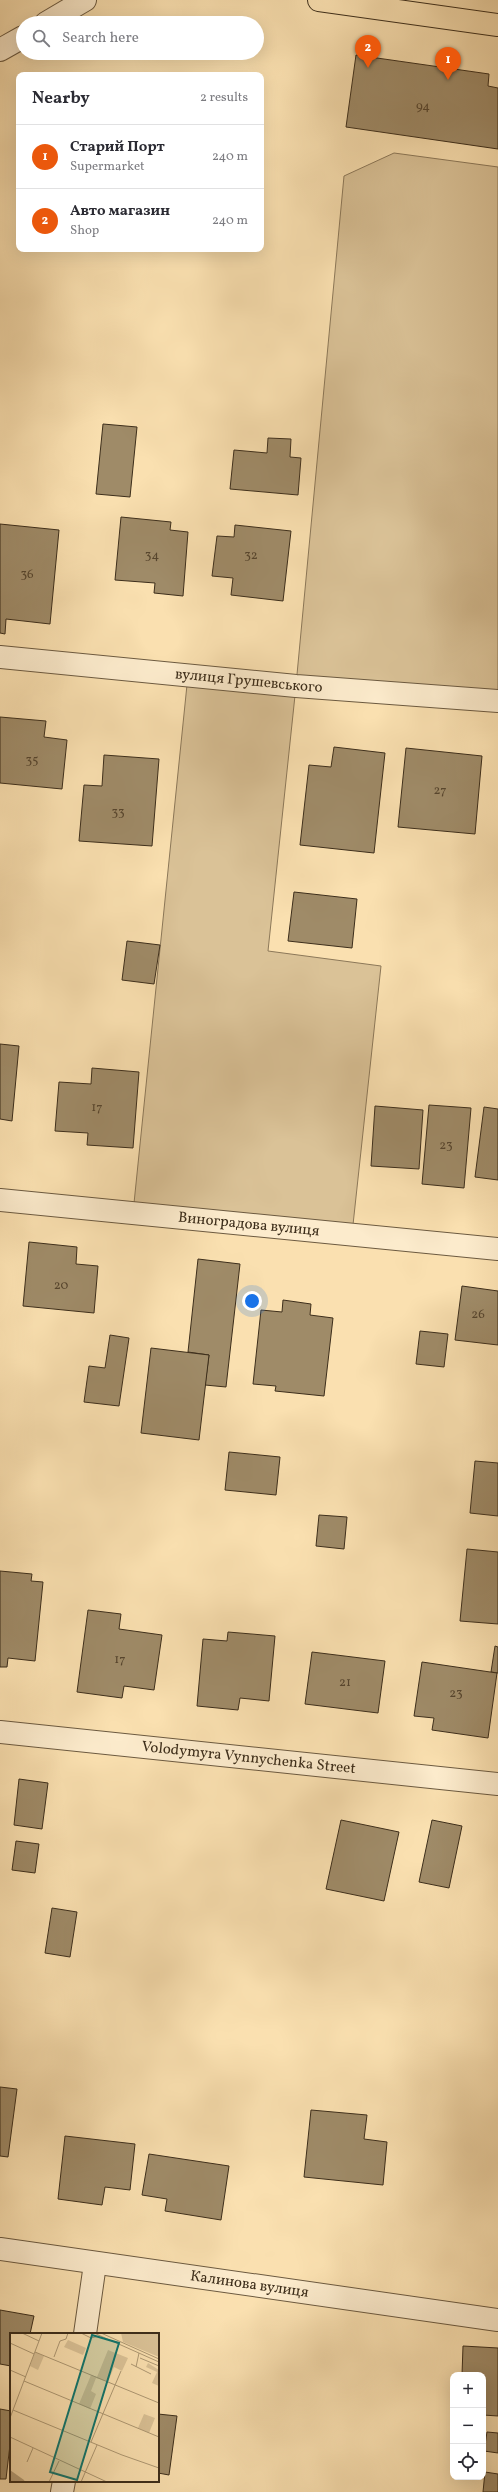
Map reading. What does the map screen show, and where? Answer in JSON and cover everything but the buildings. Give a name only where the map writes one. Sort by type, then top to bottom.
[{"type":"main road","points":[[319,0],[498,25]]},
{"type":"street","points":[[58,16],[85,0]]},
{"type":"street","points":[[0,50],[16,41]]},
{"type":"street","name":"вулиця Грушевського","points":[[0,656],[288,685],[498,701]]},
{"type":"street","name":"Виноградова вулиця","points":[[0,1200],[498,1249]]},
{"type":"street","name":"Volodymyra Vynnychenka Street","points":[[0,1732],[498,1784]]},
{"type":"street","name":"Калинова вулиця","points":[[0,2250],[498,2320]]},
{"type":"street","points":[[85,2333],[95,2264]]},
{"type":"street","points":[[62,2492],[64,2482]]},
{"type":"shaded area","points":[[394,153],[498,167],[498,701],[296,686],[268,951],[381,966],[352,1234],[133,1213],[188,675],[296,685],[344,176]]},
{"type":"place","name":"Авто магазин","points":[[368,68]]},
{"type":"place","name":"Старий Порт","points":[[448,80]]}]
